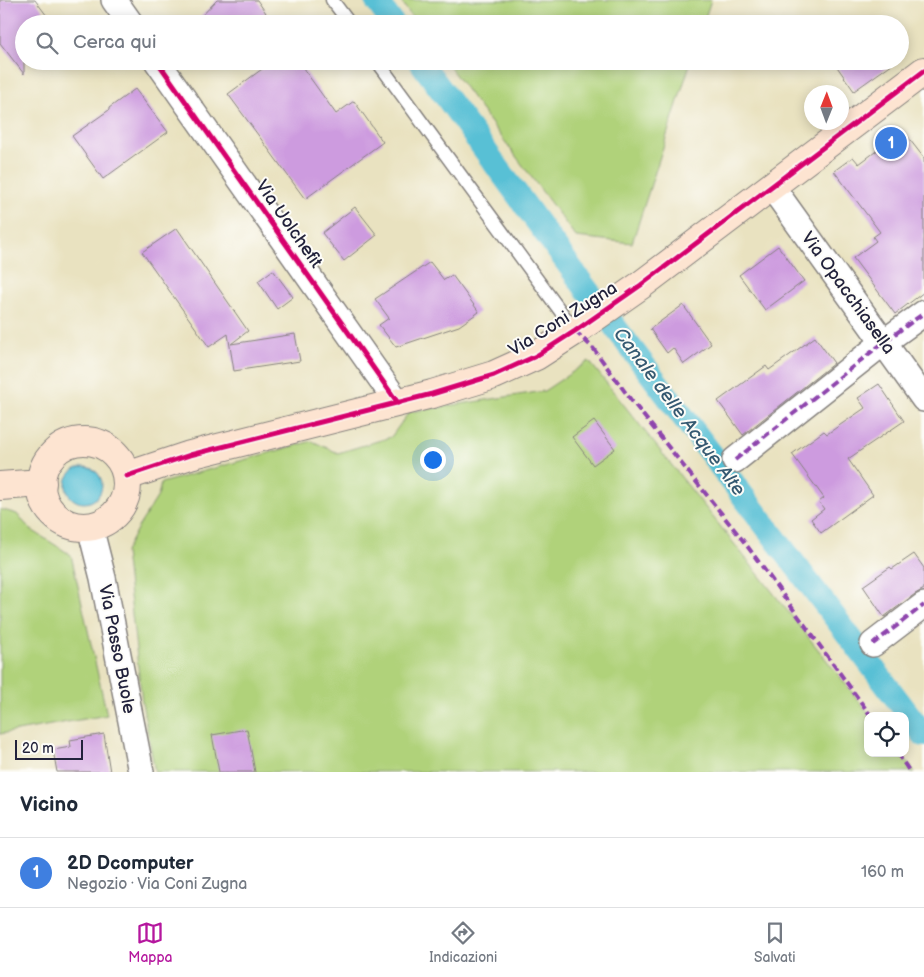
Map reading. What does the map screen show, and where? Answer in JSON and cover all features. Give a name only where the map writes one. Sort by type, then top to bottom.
[{"type":"street","points":[[114,0],[125,15]]},
{"type":"street","name":"Via Uolchefit","points":[[164,70],[398,403]]},
{"type":"street","name":"Via Coni Zugna","points":[[127,476],[190,455],[432,394],[494,375],[536,356],[642,285],[924,71]]},
{"type":"street","name":"Via Opacchiasella","points":[[772,187],[924,399]]},
{"type":"street","points":[[735,460],[884,342],[924,313]]},
{"type":"street","points":[[88,442],[101,445],[113,452],[122,463],[127,476],[127,490],[123,504],[115,515],[104,523],[90,527],[76,526],[62,521],[51,511],[44,498],[42,483],[44,470],[51,458],[61,448],[74,443],[88,442]]},
{"type":"street","points":[[0,486],[42,483]]},
{"type":"street","name":"Via Passo Buole","points":[[90,527],[103,578],[141,772]]},
{"type":"street","points":[[873,644],[924,605]]},
{"type":"lane","points":[[332,0],[343,15]]},
{"type":"lane","points":[[384,70],[575,331]]},
{"type":"green space","points":[[400,0],[711,0],[706,15],[411,15]]},
{"type":"green space","points":[[452,70],[688,70],[632,243],[576,237]]},
{"type":"green space","points":[[589,361],[868,712],[864,712],[864,757],[903,757],[915,772],[155,772],[142,702],[125,552],[158,496],[161,483],[312,441],[338,453],[391,437],[409,412],[544,391]]},
{"type":"green space","points":[[0,509],[17,514],[30,529],[71,555],[107,715],[0,734]]},
{"type":"water","points":[[84,467],[91,468],[97,472],[101,478],[101,492],[97,498],[91,502],[84,503],[77,502],[71,498],[67,492],[66,485],[67,478],[71,472],[77,468]]},
{"type":"building","points":[[0,0],[35,0],[46,15],[15,15],[15,62],[0,43]]},
{"type":"building","points":[[217,0],[257,0],[266,13],[263,15],[203,15]]},
{"type":"building","points":[[261,70],[304,70],[336,114],[354,101],[383,142],[305,199],[228,94]]},
{"type":"building","points":[[839,70],[883,70],[854,91]]},
{"type":"building","points":[[135,89],[168,132],[103,179],[72,136]]},
{"type":"building","points":[[903,131],[924,158],[924,292],[895,314],[853,258],[876,241],[873,237],[880,232],[834,171],[853,157],[859,164]]},
{"type":"building","points":[[355,207],[377,235],[344,261],[322,233]]},
{"type":"building","points":[[177,228],[248,331],[231,344],[295,334],[300,361],[234,371],[228,334],[209,347],[142,252]]},
{"type":"building","points":[[778,246],[804,281],[765,310],[739,275]]},
{"type":"building","points":[[430,262],[444,280],[452,275],[479,312],[459,326],[396,347],[379,325],[389,318],[375,299]]},
{"type":"building","points":[[273,270],[293,297],[277,309],[258,281]]},
{"type":"building","points":[[683,305],[711,344],[684,364],[673,348],[667,353],[650,329]]},
{"type":"building","points":[[815,337],[834,363],[743,435],[718,401],[766,366],[769,370]]},
{"type":"building","points":[[879,384],[904,421],[848,459],[873,495],[821,533],[811,519],[824,509],[819,502],[824,498],[792,454],[824,431],[827,434],[865,408],[858,398]]},
{"type":"building","points":[[594,421],[615,449],[593,465],[572,437]]},
{"type":"building","points":[[914,554],[924,568],[924,589],[884,617],[863,586],[890,567],[892,569]]},
{"type":"building","points":[[247,729],[255,772],[219,772],[212,735]]},
{"type":"building","points":[[104,734],[110,772],[57,772],[53,750],[71,747],[70,740]]},
{"type":"waterway","name":"Canale delle Acque Alte","points":[[376,0],[387,15]]},
{"type":"waterway","name":"Canale delle Acque Alte","points":[[427,70],[584,286],[924,735]]},
{"type":"marked path","points":[[735,460],[884,342],[924,313]]},
{"type":"marked path","points":[[575,331],[593,348],[631,400],[745,543],[868,712]]},
{"type":"marked path","points":[[873,644],[924,605]]},
{"type":"marked path","points":[[900,757],[910,772]]},
{"type":"cycle path","points":[[163,70],[398,403]]},
{"type":"cycle path","points":[[127,476],[190,455],[432,394],[494,375],[536,356],[641,285],[924,71]]},
{"type":"place","name":"2D Dcomputer","points":[[891,143]]}]
